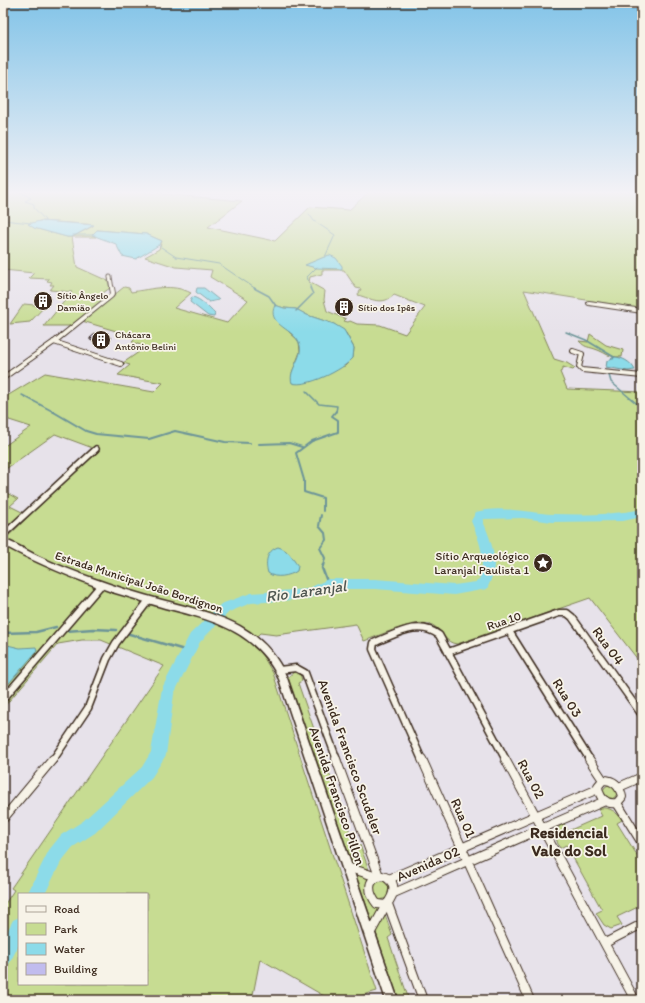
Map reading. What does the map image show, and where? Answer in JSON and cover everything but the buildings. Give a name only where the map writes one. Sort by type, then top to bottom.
[{"type":"main road","name":"Estrada Municipal João Bordignon","points":[[3,542],[44,564],[101,585],[225,622]]},
{"type":"main road","name":"Avenida Francisco Pillon","points":[[225,622],[253,638],[265,650],[279,670],[392,1000]]},
{"type":"street","points":[[3,378],[54,342],[111,296],[113,293],[110,277]]},
{"type":"street","points":[[589,303],[642,311]]},
{"type":"street","points":[[54,342],[121,364]]},
{"type":"street","points":[[573,352],[582,354],[579,367],[582,370],[642,376]]},
{"type":"street","points":[[3,535],[96,450]]},
{"type":"street","points":[[3,699],[101,585]]},
{"type":"street","points":[[3,819],[76,728],[92,701],[102,671],[112,650],[126,627],[149,600]]},
{"type":"street","name":"Rua 10","points":[[448,652],[559,613],[567,613]]},
{"type":"street","name":"Rua 04","points":[[567,613],[572,617],[642,715]]},
{"type":"street","name":"Rua 02","points":[[372,646],[378,641],[418,627],[426,627],[434,630],[439,635],[635,1000]]},
{"type":"street","name":"Rua 03","points":[[509,630],[603,780]]},
{"type":"street","name":"Rua 01","points":[[372,646],[530,1000]]},
{"type":"street","name":"Avenida Francisco Scudeler","points":[[279,670],[295,668],[302,669],[305,673],[378,876]]},
{"type":"street","points":[[619,787],[642,777]]},
{"type":"street","points":[[603,780],[611,781],[619,787],[622,797],[617,803],[611,804],[600,796],[598,789],[599,784],[603,780]]},
{"type":"street","name":"Avenida 02","points":[[389,879],[598,789]]},
{"type":"street","name":"Avenida 02","points":[[394,893],[605,801]]},
{"type":"street","points":[[617,803],[642,842]]},
{"type":"street","points":[[346,867],[389,879],[393,885],[394,893],[370,935]]},
{"type":"street","points":[[378,876],[370,884],[370,896],[377,904],[388,904]]},
{"type":"street","points":[[388,904],[423,1000]]},
{"type":"street","points":[[605,943],[642,924]]},
{"type":"green space","points":[[3,239],[72,239],[77,267],[108,281],[110,288],[96,298],[105,300],[73,326],[44,326],[72,292],[50,290],[54,285],[50,285],[52,282],[47,281],[49,279],[29,278],[34,273],[3,270]]},
{"type":"green space","points":[[157,239],[265,239],[275,241],[277,239],[642,239],[642,309],[524,290],[554,359],[567,363],[575,368],[573,370],[563,367],[563,370],[560,372],[567,389],[642,392],[642,665],[590,598],[457,644],[450,642],[434,626],[419,623],[399,628],[364,641],[356,624],[276,635],[260,633],[251,642],[261,653],[273,673],[377,991],[360,996],[359,1000],[331,1000],[260,959],[252,1000],[3,1000],[3,907],[14,890],[11,888],[164,666],[101,640],[82,640],[58,644],[3,708],[3,541],[98,450],[55,434],[3,471],[3,447],[31,427],[3,418],[3,407],[7,396],[45,373],[154,392],[163,383],[118,375],[130,365],[123,363],[146,347],[132,342],[135,339],[123,333],[82,321],[124,287],[129,288],[131,292],[169,287],[184,290],[191,293],[174,308],[227,323],[248,300],[210,277],[212,270],[176,267],[145,257],[159,249],[162,241]],"holes":[[[322,270],[344,270],[356,288],[361,289],[358,295],[377,301],[385,300],[394,295],[425,307],[405,334],[380,325],[357,324],[350,321],[344,321],[346,319],[327,311],[324,300],[325,291],[309,282],[310,277],[322,274]],[[275,305],[284,308],[296,309],[307,315],[334,324],[346,333],[354,348],[353,358],[345,366],[292,373],[300,352],[299,341],[289,332]]]},
{"type":"green space","points":[[24,304],[45,306],[30,322],[10,324]]},
{"type":"green space","points":[[590,334],[606,345],[623,350],[622,357],[610,356],[599,350],[585,346],[579,341],[588,342]]},
{"type":"green space","points":[[3,491],[18,499],[10,506],[24,513],[3,531]]},
{"type":"green space","points":[[294,672],[300,673],[302,681],[298,683],[355,847],[360,845],[374,884],[378,881],[383,881],[389,887],[387,898],[380,900],[392,935],[388,938],[409,1000],[399,1000],[288,677]]},
{"type":"green space","points":[[607,785],[613,785],[617,789],[617,795],[613,799],[607,799],[603,795],[603,789]]},
{"type":"green space","points":[[598,809],[610,809],[620,817],[622,820],[617,823],[642,863],[642,905],[617,917],[622,925],[611,929],[604,925],[596,913],[602,910],[566,845],[560,848],[556,838],[558,828],[564,824],[568,831],[602,816]]},
{"type":"water","points":[[102,239],[157,239],[162,241],[159,245],[136,259],[122,256],[116,244]]},
{"type":"water","points":[[329,255],[336,258],[342,266],[342,269],[316,268],[305,265]]},
{"type":"water","points":[[197,288],[204,288],[219,300],[209,302],[196,292]]},
{"type":"water","points":[[192,297],[198,299],[207,306],[215,314],[214,317],[208,316],[190,302]]},
{"type":"water","points":[[275,305],[284,308],[296,309],[307,315],[334,324],[344,330],[354,348],[353,358],[341,368],[324,377],[306,383],[292,383],[292,372],[299,357],[300,346],[295,336],[276,321],[273,311]]},
{"type":"water","points":[[614,357],[626,360],[635,370],[628,371],[606,367],[607,361]]},
{"type":"water","points":[[278,547],[290,554],[298,566],[297,571],[282,576],[274,576],[268,573],[267,558],[271,551]]},
{"type":"water","points":[[3,644],[20,648],[36,647],[37,651],[3,690]]},
{"type":"waterway","points":[[325,257],[333,239]]},
{"type":"waterway","points":[[158,245],[176,257],[219,264],[256,289]]},
{"type":"waterway","points":[[311,289],[307,277],[317,267]]},
{"type":"waterway","points":[[254,288],[269,296],[276,306]]},
{"type":"waterway","points":[[296,311],[313,294],[310,288]]},
{"type":"waterway","points":[[566,332],[586,340],[614,357],[613,359]]},
{"type":"waterway","points":[[609,375],[611,382],[642,408]]},
{"type":"waterway","points":[[306,391],[319,404],[337,406],[336,412]]},
{"type":"waterway","points":[[22,395],[54,412]]},
{"type":"waterway","points":[[52,411],[86,431],[96,434],[149,439],[175,431],[225,442],[250,443]]},
{"type":"waterway","points":[[323,511],[323,498],[304,492],[304,480],[296,453],[312,441],[338,432],[338,420],[332,416],[336,411]]},
{"type":"waterway","points":[[259,444],[289,443],[302,447]]},
{"type":"waterway","name":"Rio Laranjal","points":[[36,893],[55,856],[67,841],[89,827],[121,795],[147,772],[158,755],[167,693],[195,638],[225,608],[251,598],[308,594],[328,584],[375,584],[454,590],[476,587],[483,585],[487,574],[488,562],[484,536],[477,521],[480,515],[523,514],[552,518],[623,517],[642,513]]},
{"type":"waterway","points":[[321,515],[319,526],[325,533],[326,540],[320,548],[325,558],[323,566]]},
{"type":"waterway","points":[[323,565],[322,568],[328,584]]},
{"type":"waterway","points":[[3,633],[36,632],[56,627]]},
{"type":"waterway","points":[[66,631],[93,629],[116,630]]},
{"type":"waterway","points":[[126,633],[188,651]]},
{"type":"waterway","name":"Rio Laranjal","points":[[3,958],[18,928]]},
{"type":"place","name":"Sítio Ângelo Damião","points":[[43,301]]},
{"type":"place","name":"Sítio dos Ipês","points":[[344,307]]},
{"type":"place","name":"Chácara Antônio Belini","points":[[101,340]]},
{"type":"place","name":"Sítio Arqueológico Laranjal Paulista 1","points":[[543,563]]},
{"type":"district","name":"Residencial Vale do Sol","points":[[569,841]]}]
